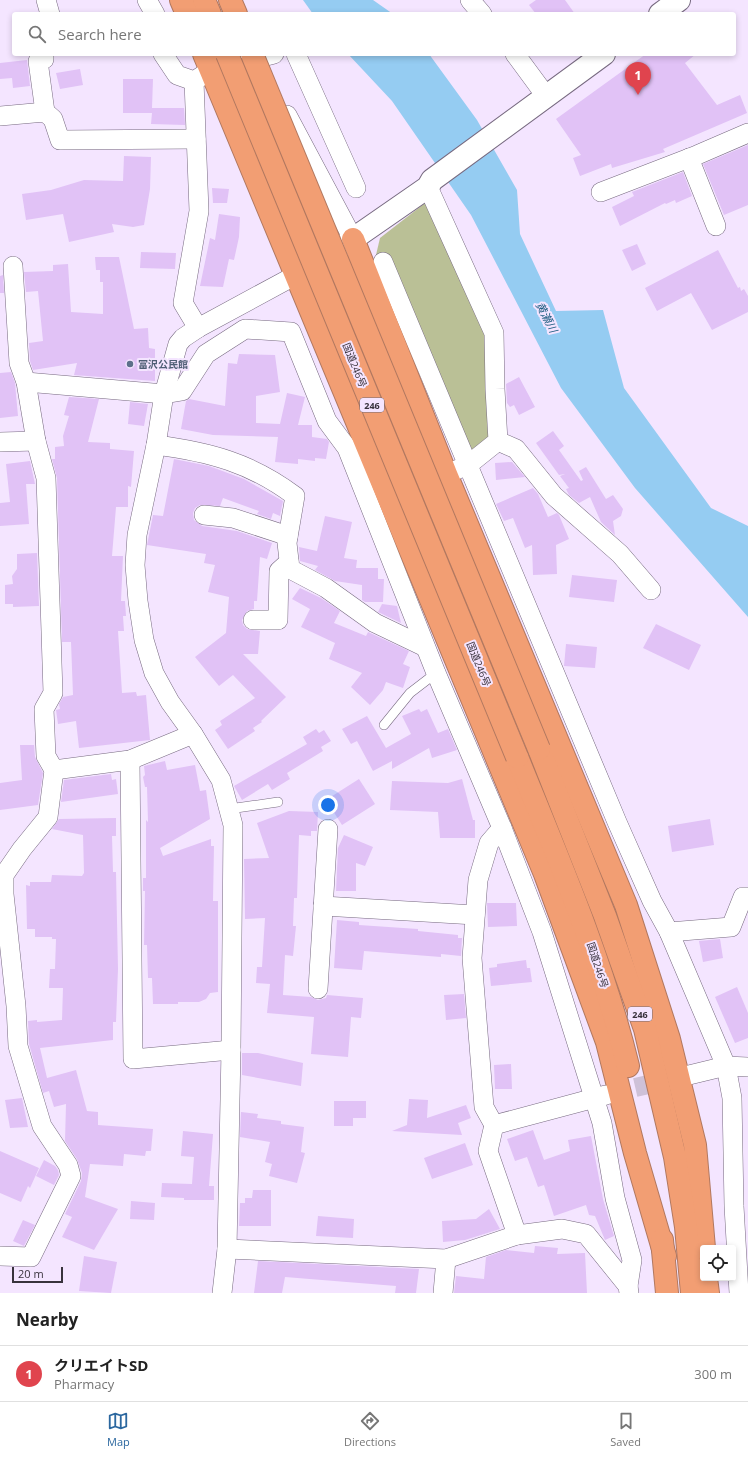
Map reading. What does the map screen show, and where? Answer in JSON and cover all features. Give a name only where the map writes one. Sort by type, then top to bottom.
[{"type":"highway","points":[[181,0],[186,12]]},
{"type":"highway","points":[[204,0],[209,12]]},
{"type":"highway","points":[[230,0],[235,12]]},
{"type":"highway","name":"国道246号","points":[[228,56],[584,922],[621,1037],[650,1155],[665,1256],[667,1293]]},
{"type":"highway","name":"246","points":[[254,56],[539,749],[605,916],[645,1029],[675,1157],[686,1227],[692,1293]]},
{"type":"highway","points":[[203,69],[296,275],[545,874],[607,1042],[635,1153],[665,1256]]},
{"type":"highway","points":[[353,240],[446,474],[626,905],[669,1039],[695,1145],[704,1245]]},
{"type":"highway","points":[[706,1281],[708,1293]]},
{"type":"street","points":[[46,0],[49,12]]},
{"type":"street","points":[[147,0],[154,12]]},
{"type":"street","points":[[470,0],[480,12]]},
{"type":"street","points":[[663,12],[679,0]]},
{"type":"street","points":[[44,56],[44,60],[38,61],[45,112]]},
{"type":"street","points":[[164,56],[177,75],[250,56]]},
{"type":"street","points":[[255,56],[353,240]]},
{"type":"street","points":[[297,56],[356,188]]},
{"type":"street","points":[[516,56],[543,99]]},
{"type":"street","points":[[222,1293],[227,1250],[231,1050],[232,825],[229,809],[220,780],[193,734],[170,702],[154,673],[144,640],[138,601],[135,565],[137,535],[156,445],[164,394],[178,344],[182,338],[198,328],[296,275],[353,240],[601,56]]},
{"type":"street","points":[[198,328],[183,303],[199,211],[196,139],[203,69]]},
{"type":"street","points":[[0,116],[45,112],[53,118],[60,140],[196,139]]},
{"type":"street","points":[[601,192],[689,158],[748,133]]},
{"type":"street","points":[[689,158],[716,226]]},
{"type":"street","points":[[430,183],[494,332],[498,441]]},
{"type":"street","points":[[383,262],[618,822],[652,901],[669,932],[726,1066],[732,1098],[734,1206],[739,1293]]},
{"type":"street","points":[[0,1256],[31,1257],[71,1176],[68,1165],[42,1126],[18,1046],[16,1006],[4,894],[4,875],[22,849],[48,817],[54,770],[46,756],[44,709],[53,693],[46,478],[36,441],[26,382],[19,362],[13,266]]},
{"type":"street","points":[[26,382],[164,394],[182,391],[206,354],[245,329],[292,332],[327,421],[347,448],[425,647],[502,828],[542,932],[601,1096],[602,1123],[616,1198],[632,1260],[628,1290]]},
{"type":"street","points":[[0,442],[36,441]]},
{"type":"street","points":[[446,474],[468,465],[498,441]]},
{"type":"street","points":[[498,441],[516,449],[554,496],[620,554],[651,590]]},
{"type":"street","points":[[156,445],[194,450],[222,456],[275,481],[295,496],[288,536],[290,569],[326,588],[375,623],[425,647]]},
{"type":"street","points":[[204,515],[233,518],[288,536]]},
{"type":"street","points":[[253,620],[278,620],[279,571],[289,562]]},
{"type":"street","points":[[54,770],[130,760],[193,734]]},
{"type":"street","points":[[130,760],[133,1059],[231,1050]]},
{"type":"street","points":[[502,828],[489,843],[478,880],[472,958],[484,1107],[494,1125],[488,1151],[517,1235]]},
{"type":"street","points":[[318,989],[328,829]]},
{"type":"street","points":[[669,932],[731,927],[743,897],[748,897]]},
{"type":"street","points":[[323,906],[475,915]]},
{"type":"street","points":[[689,1075],[726,1066],[748,1067]]},
{"type":"street","points":[[494,1125],[601,1096]]},
{"type":"street","points":[[227,1250],[446,1259],[517,1235],[562,1229],[586,1234],[628,1290]]},
{"type":"street","points":[[443,1293],[446,1259]]},
{"type":"lane","points":[[384,725],[410,693],[436,673]]},
{"type":"lane","points":[[229,809],[278,802]]},
{"type":"green space","points":[[425,203],[436,211],[487,323],[498,438],[461,460],[376,255],[380,238]]},
{"type":"water","points":[[303,0],[373,0],[390,12],[312,12]]},
{"type":"water","name":"黄瀬川","points":[[350,56],[430,56],[477,120],[517,190],[520,234],[556,311],[603,310],[624,388],[711,508],[748,526],[748,617],[635,488],[561,388],[471,215],[392,101]]},
{"type":"building","points":[[536,0],[565,0],[574,12],[534,12],[529,5]]},
{"type":"building","points":[[643,56],[694,56],[685,63],[717,105],[740,95],[747,113],[663,149],[665,152],[612,168],[611,164],[580,176],[573,158],[581,155],[556,119]]},
{"type":"building","points":[[27,60],[30,86],[13,88],[12,78],[0,79],[0,63]]},
{"type":"building","points":[[80,69],[83,85],[60,89],[56,73]]},
{"type":"building","points":[[123,79],[153,79],[152,108],[184,108],[185,125],[151,124],[152,113],[123,113]]},
{"type":"building","points":[[748,145],[748,205],[724,215],[703,164]]},
{"type":"building","points":[[124,156],[151,157],[150,189],[144,225],[133,227],[112,224],[114,232],[69,242],[63,214],[26,220],[22,194],[51,190],[84,180],[123,181]]},
{"type":"building","points":[[683,172],[692,196],[676,203],[675,200],[666,204],[665,203],[620,226],[612,207],[634,196],[632,192]]},
{"type":"building","points":[[212,188],[229,189],[227,203],[213,203]]},
{"type":"building","points":[[219,214],[240,217],[239,237],[234,260],[229,259],[223,287],[200,286],[210,238],[215,240]]},
{"type":"building","points":[[637,244],[646,264],[632,271],[622,250]]},
{"type":"building","points":[[718,250],[738,288],[740,287],[741,291],[744,289],[748,296],[748,312],[712,330],[691,293],[657,311],[645,288]]},
{"type":"building","points":[[141,252],[176,253],[175,269],[140,268]]},
{"type":"building","points":[[95,257],[119,257],[134,329],[148,328],[149,348],[155,349],[155,381],[74,375],[77,363],[33,370],[30,361],[29,343],[43,341],[38,291],[26,292],[24,272],[53,271],[53,265],[68,264],[71,312],[103,314],[103,282],[100,282],[100,270],[96,270]]},
{"type":"building","points":[[3,275],[4,293],[0,293],[0,276]]},
{"type":"building","points":[[239,354],[275,355],[280,392],[256,396],[256,423],[280,424],[287,393],[305,397],[298,425],[312,425],[312,437],[327,439],[329,442],[326,459],[315,458],[315,461],[298,459],[298,464],[275,462],[278,437],[213,435],[181,429],[186,401],[189,399],[225,406],[228,363],[237,364]]},
{"type":"building","points":[[11,372],[15,383],[18,416],[0,418],[0,373]]},
{"type":"building","points":[[519,377],[535,407],[519,415],[514,405],[510,407],[507,403],[506,384]]},
{"type":"building","points":[[69,397],[99,399],[88,442],[110,443],[110,449],[134,451],[131,487],[128,486],[128,507],[116,507],[112,556],[123,556],[121,601],[125,601],[126,616],[123,616],[124,631],[118,631],[122,693],[136,692],[137,696],[146,695],[150,740],[79,748],[76,721],[58,724],[56,710],[60,709],[59,704],[63,697],[73,695],[71,642],[62,642],[57,478],[52,459],[55,459],[55,447],[64,446],[63,436],[69,416],[64,415]]},
{"type":"building","points":[[130,402],[148,404],[144,426],[128,424]]},
{"type":"building","points":[[553,431],[564,446],[559,450],[581,481],[583,480],[579,471],[586,467],[606,499],[613,495],[623,509],[621,516],[613,521],[615,535],[601,522],[590,497],[579,503],[569,495],[566,489],[569,488],[560,476],[565,474],[559,475],[536,443]]},
{"type":"building","points":[[174,459],[209,466],[244,479],[283,501],[280,516],[273,513],[271,519],[257,514],[259,511],[223,498],[220,506],[200,505],[195,508],[193,513],[194,520],[202,526],[237,531],[272,543],[267,559],[260,557],[257,601],[254,601],[254,609],[247,611],[242,620],[243,625],[247,629],[260,631],[258,654],[243,654],[286,697],[261,721],[262,722],[253,728],[255,731],[228,749],[215,730],[222,725],[220,721],[255,698],[233,675],[219,686],[195,657],[226,633],[229,597],[208,592],[215,565],[204,563],[206,554],[147,545],[153,515],[163,516]]},
{"type":"building","points":[[30,461],[35,484],[26,484],[29,524],[0,526],[0,503],[10,502],[6,464]]},
{"type":"building","points":[[512,462],[525,477],[496,480],[495,463]]},
{"type":"building","points":[[533,488],[538,494],[548,517],[557,513],[559,515],[569,539],[556,545],[557,574],[533,575],[532,545],[525,548],[513,518],[504,521],[496,504]]},
{"type":"building","points":[[325,516],[352,522],[344,558],[357,560],[356,568],[378,568],[378,579],[384,579],[383,602],[365,602],[362,600],[362,585],[335,581],[315,570],[318,566],[300,561],[299,547],[317,551]]},
{"type":"building","points":[[37,553],[39,606],[13,607],[13,604],[5,604],[5,585],[13,584],[12,576],[17,569],[17,554]]},
{"type":"building","points":[[572,575],[617,580],[614,602],[569,597]]},
{"type":"building","points":[[300,588],[321,598],[340,611],[334,623],[366,636],[368,632],[409,651],[403,664],[410,667],[403,688],[386,682],[383,690],[370,705],[351,687],[362,673],[329,659],[335,643],[301,627],[310,609],[292,599]]},
{"type":"building","points":[[382,604],[397,606],[401,623],[378,612]]},
{"type":"building","points":[[656,624],[701,645],[689,670],[643,648]]},
{"type":"building","points":[[566,644],[597,647],[595,668],[564,666]]},
{"type":"building","points":[[419,709],[421,712],[427,709],[438,733],[448,729],[457,750],[432,758],[429,748],[392,769],[392,761],[373,771],[357,741],[351,744],[342,729],[367,716],[386,748],[411,734],[402,716]]},
{"type":"building","points":[[316,729],[319,733],[324,730],[331,741],[321,747],[323,751],[287,773],[290,779],[272,790],[268,784],[242,800],[234,786],[307,744],[303,737]]},
{"type":"building","points":[[20,745],[34,745],[35,757],[43,773],[38,805],[0,810],[0,783],[22,780]]},
{"type":"building","points":[[165,761],[167,770],[195,765],[200,791],[206,790],[210,819],[160,848],[163,856],[211,839],[211,846],[214,846],[213,901],[218,901],[218,992],[210,993],[206,999],[199,1002],[153,1004],[152,978],[148,978],[147,945],[144,945],[145,891],[143,891],[143,878],[146,878],[146,820],[148,822],[147,787],[145,787],[143,777],[145,775],[144,766]]},
{"type":"building","points":[[111,774],[112,780],[116,779],[118,794],[61,802],[64,780]]},
{"type":"building","points":[[359,779],[375,804],[342,825],[326,800]]},
{"type":"building","points":[[462,779],[473,820],[475,820],[475,838],[440,838],[438,812],[390,810],[392,781],[448,783]]},
{"type":"building","points":[[289,811],[318,812],[317,831],[311,831],[311,836],[299,835],[297,898],[294,898],[293,926],[296,926],[293,956],[285,955],[283,995],[311,997],[318,1000],[326,998],[327,995],[363,998],[361,1018],[351,1017],[348,1057],[311,1054],[314,1017],[267,1013],[270,984],[256,983],[257,967],[262,967],[265,918],[245,919],[244,859],[269,858],[257,823]]},
{"type":"building","points":[[116,818],[116,836],[112,836],[113,872],[116,872],[118,969],[116,1022],[113,1022],[113,1040],[40,1048],[47,1078],[76,1070],[87,1111],[98,1112],[98,1125],[153,1129],[151,1151],[146,1151],[145,1156],[124,1154],[123,1166],[90,1164],[85,1197],[118,1209],[94,1250],[62,1237],[72,1217],[65,1214],[81,1181],[82,1173],[77,1159],[65,1141],[66,1104],[54,1107],[49,1091],[43,1093],[29,1044],[28,1021],[37,1020],[37,1022],[62,1020],[63,988],[49,988],[50,969],[55,969],[56,939],[52,939],[52,937],[35,937],[35,929],[27,929],[26,885],[30,886],[30,882],[51,882],[52,875],[82,876],[84,873],[83,835],[52,829],[59,819]]},
{"type":"building","points":[[710,819],[714,845],[672,852],[668,826]]},
{"type":"building","points":[[344,835],[373,847],[365,866],[356,863],[356,891],[336,891],[338,848]]},
{"type":"building","points":[[487,903],[516,903],[517,926],[488,927]]},
{"type":"building","points":[[337,920],[359,922],[359,925],[418,929],[418,931],[458,935],[458,938],[462,938],[461,956],[441,954],[441,957],[364,951],[362,970],[334,968]]},
{"type":"building","points":[[720,939],[723,958],[703,962],[699,941]]},
{"type":"building","points":[[526,960],[527,968],[530,968],[532,982],[491,986],[489,968],[497,967],[497,964]]},
{"type":"building","points":[[737,987],[748,1013],[748,1038],[735,1043],[715,997]]},
{"type":"building","points":[[464,994],[466,1018],[446,1020],[444,995]]},
{"type":"building","points":[[242,1053],[258,1053],[303,1063],[301,1086],[242,1075]]},
{"type":"building","points":[[511,1064],[512,1089],[495,1089],[494,1065]]},
{"type":"building","points":[[22,1098],[28,1127],[10,1128],[5,1100]]},
{"type":"building","points":[[409,1099],[428,1100],[427,1118],[466,1105],[471,1118],[458,1123],[462,1135],[392,1131],[407,1125]]},
{"type":"building","points":[[334,1101],[366,1101],[366,1118],[353,1118],[353,1126],[334,1126]]},
{"type":"building","points":[[241,1112],[258,1114],[257,1118],[281,1121],[281,1124],[304,1127],[301,1152],[305,1153],[297,1183],[269,1176],[272,1164],[265,1162],[270,1142],[240,1137]]},
{"type":"building","points":[[533,1130],[544,1160],[570,1151],[568,1140],[591,1136],[603,1199],[614,1236],[605,1240],[595,1216],[589,1215],[586,1205],[554,1216],[544,1185],[538,1187],[527,1157],[515,1161],[507,1139]]},
{"type":"building","points":[[183,1131],[213,1134],[209,1186],[214,1186],[214,1200],[184,1200],[184,1198],[161,1197],[162,1183],[192,1184],[194,1157],[181,1156]]},
{"type":"building","points":[[465,1143],[473,1165],[432,1179],[424,1158]]},
{"type":"building","points":[[0,1151],[39,1168],[30,1188],[28,1186],[21,1202],[0,1193]]},
{"type":"building","points":[[44,1160],[55,1166],[58,1170],[59,1175],[54,1185],[36,1176]]},
{"type":"building","points":[[253,1190],[271,1190],[271,1226],[239,1226],[240,1203],[245,1203],[245,1198],[252,1198]]},
{"type":"building","points":[[131,1201],[155,1203],[154,1220],[130,1219]]},
{"type":"building","points":[[489,1209],[500,1229],[465,1240],[443,1242],[442,1221],[476,1219]]},
{"type":"building","points":[[318,1216],[354,1219],[353,1238],[316,1236]]},
{"type":"building","points":[[23,1220],[35,1225],[24,1246],[13,1241]]},
{"type":"building","points":[[535,1246],[558,1248],[557,1254],[585,1253],[587,1293],[454,1293],[456,1276],[484,1279],[486,1257],[506,1250],[534,1253]]},
{"type":"building","points":[[84,1256],[117,1262],[111,1293],[79,1291]]},
{"type":"building","points":[[258,1261],[419,1269],[416,1293],[395,1293],[396,1286],[285,1277],[282,1293],[254,1293]]},
{"type":"tunnel","points":[[607,1094],[672,1079]]},
{"type":"place","name":"クリエイトSD","points":[[638,95]]},
{"type":"place","name":"富沢公民館","points":[[130,364]]}]
